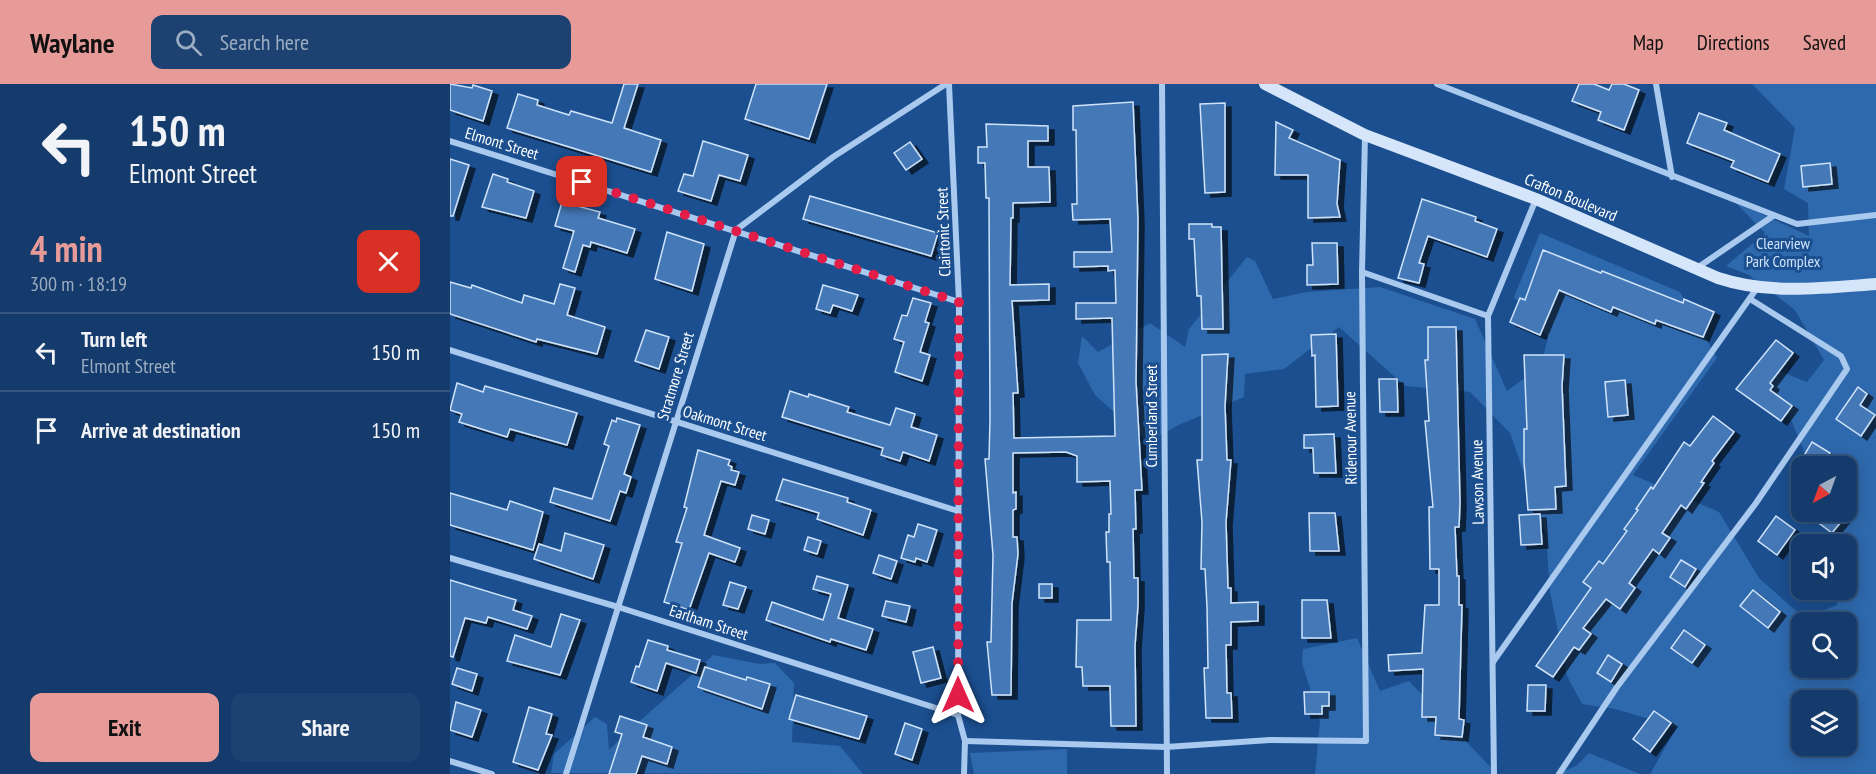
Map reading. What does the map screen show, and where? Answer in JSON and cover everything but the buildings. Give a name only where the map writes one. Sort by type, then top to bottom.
[{"type":"main road","name":"Crafton Boulevard","points":[[1265,84],[1365,135],[1536,199],[1696,269],[1738,284],[1757,288],[1819,288],[1876,284]]},
{"type":"street","points":[[736,230],[833,158],[948,84]]},
{"type":"street","name":"Clairtonic Street","points":[[948,84],[959,302],[958,715],[965,741],[964,774]]},
{"type":"street","name":"Cumberland Street","points":[[1162,84],[1167,774]]},
{"type":"street","points":[[1437,84],[1797,224],[1876,215]]},
{"type":"street","points":[[1656,84],[1672,177]]},
{"type":"street","name":"Ridenour Avenue","points":[[1166,747],[1270,740],[1366,741],[1362,272],[1365,135]]},
{"type":"street","name":"Elmont Street","points":[[450,141],[959,302]]},
{"type":"street","name":"Lawson Avenue","points":[[1494,774],[1488,316],[1536,199]]},
{"type":"street","points":[[1696,269],[1773,216]]},
{"type":"street","name":"Stratmore Street","points":[[566,774],[736,230]]},
{"type":"street","points":[[1362,272],[1488,316]]},
{"type":"street","points":[[1492,662],[1757,288]]},
{"type":"street","points":[[1559,774],[1617,687],[1756,503],[1847,369],[1841,356],[1749,299]]},
{"type":"street","name":"Oakmont Street","points":[[450,350],[958,511]]},
{"type":"street","name":"Earlham Street","points":[[450,558],[618,607],[958,715]]},
{"type":"street","points":[[965,741],[1166,747]]},
{"type":"street","points":[[450,761],[492,774]]},
{"type":"green space","name":"Clearview Park Complex","points":[[1752,84],[1876,84],[1876,774],[1650,774],[1677,727],[1615,709],[1582,704],[1567,676],[1550,592],[1546,535],[1510,433],[1470,392],[1405,386],[1339,327],[1284,369],[1245,374],[1244,397],[1179,425],[1148,442],[1095,395],[1078,363],[1082,336],[1098,352],[1150,323],[1185,347],[1189,329],[1247,257],[1255,261],[1273,299],[1307,292],[1380,287],[1475,319],[1507,391],[1541,366],[1548,337],[1514,297],[1540,233],[1680,292],[1717,358],[1633,475],[1719,512],[1759,578],[1797,612],[1791,612],[1791,678],[1857,678],[1857,612],[1819,612],[1837,605],[1838,600],[1857,600],[1857,534],[1837,534],[1832,522],[1857,522],[1857,456],[1806,456],[1792,422],[1757,362],[1807,382],[1824,360],[1795,310],[1749,275],[1726,266],[1765,233],[1734,201],[1809,236],[1808,203],[1784,189],[1795,128]]},
{"type":"green space","points":[[1357,638],[1380,691],[1409,681],[1497,774],[1315,774],[1320,721],[1302,663],[1303,649]]},
{"type":"green space","points":[[713,655],[760,664],[775,663],[794,683],[792,742],[840,746],[863,774],[551,773],[554,754],[595,717],[607,724],[609,750]]},
{"type":"green space","points":[[1067,749],[1067,774],[974,774],[970,753]]},
{"type":"green space","points":[[1589,753],[1640,774],[1556,774],[1576,766]]},
{"type":"route","points":[[582,182],[959,302],[956,409],[958,695]]}]
